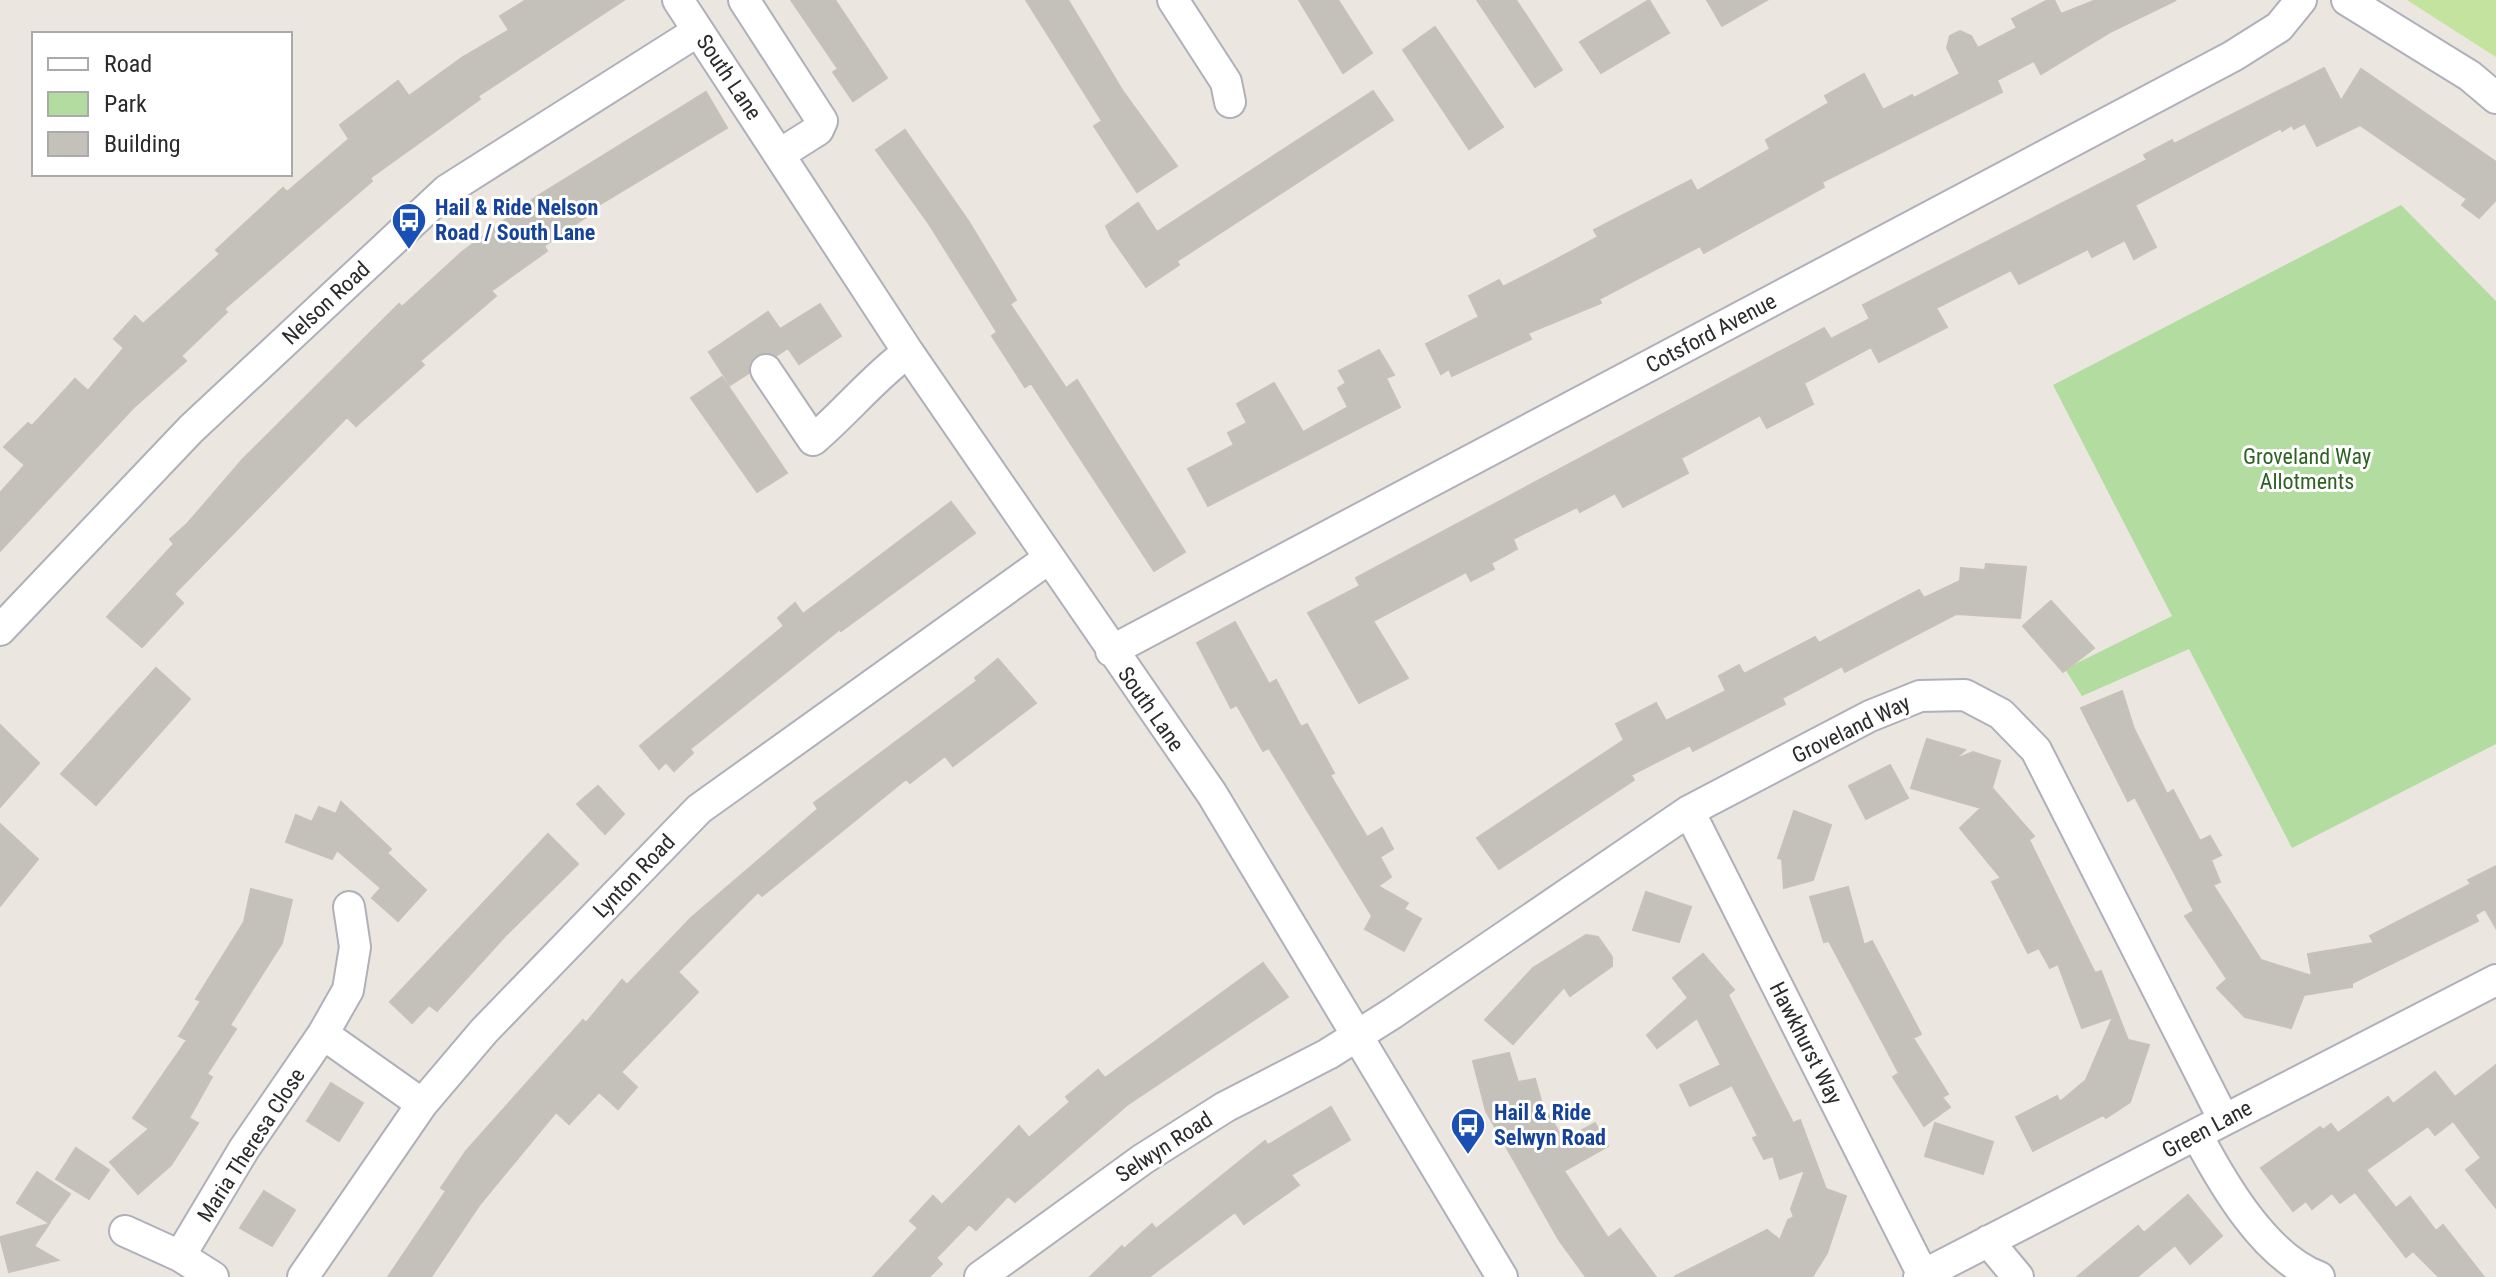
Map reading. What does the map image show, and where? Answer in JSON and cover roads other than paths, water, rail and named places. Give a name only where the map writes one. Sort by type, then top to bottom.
[{"type":"street","name":"South Lane","points":[[678,0],[908,352],[1212,794],[1359,1034],[1379,1078],[1502,1277]]},
{"type":"street","points":[[744,0],[822,121],[818,130],[780,154]]},
{"type":"street","points":[[1173,0],[1226,82],[1230,102]]},
{"type":"street","name":"Cotsford Avenue","points":[[1111,651],[2233,56],[2279,27],[2301,0]]},
{"type":"street","points":[[2347,0],[2470,76],[2496,98]]},
{"type":"street","name":"Nelson Road","points":[[0,630],[191,429],[447,190],[698,31]]},
{"type":"street","points":[[766,370],[813,440],[849,409],[882,371],[908,352]]},
{"type":"street","name":"Lynton Road","points":[[303,1277],[422,1104],[484,1031],[699,809],[1048,559]]},
{"type":"street","name":"Groveland Way","points":[[1359,1034],[1689,811],[1870,716],[1920,696],[1965,695],[2001,714],[2036,750],[2224,1120]]},
{"type":"street","name":"Hawkhurst Way","points":[[1689,811],[1921,1276]]},
{"type":"street","name":"Maria Theresa Close","points":[[180,1256],[244,1149],[323,1034],[348,990],[355,947],[349,907]]},
{"type":"street","name":"Green Lane","points":[[1921,1276],[2496,980]]},
{"type":"street","points":[[323,1034],[422,1104]]},
{"type":"street","name":"Selwyn Road","points":[[980,1277],[1154,1151],[1225,1107],[1359,1034]]},
{"type":"street","points":[[2197,1135],[2228,1192],[2255,1225],[2300,1270],[2319,1277]]},
{"type":"street","points":[[125,1231],[180,1256],[213,1277]]},
{"type":"street","points":[[1988,1241],[2018,1277]]},
{"type":"place","name":"Hail & Ride Nelson Road / South Lane","points":[[409,251]]},
{"type":"place","name":"Hail & Ride Selwyn Road","points":[[1468,1156]]},
{"type":"park label","name":"Groveland Way Allotments","points":[[2307,468]]}]
